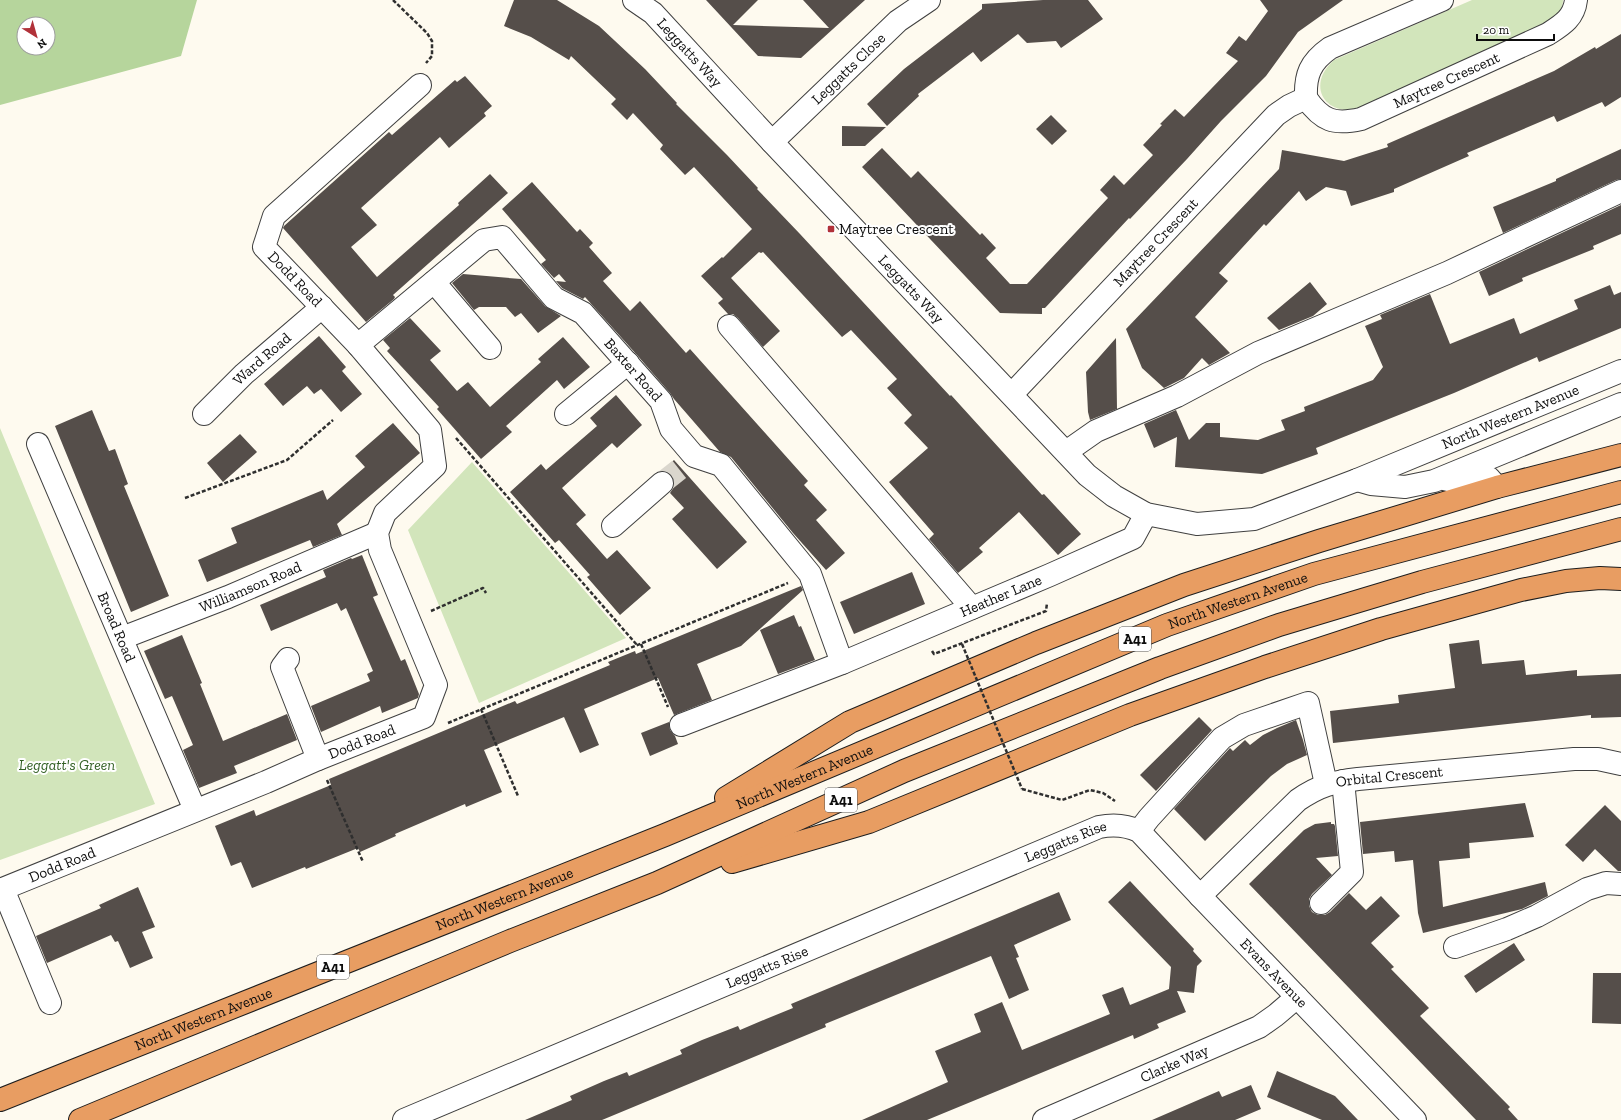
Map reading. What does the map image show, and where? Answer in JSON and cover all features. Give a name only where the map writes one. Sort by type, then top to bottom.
[{"type":"highway","points":[[666,835],[850,722],[1029,646],[1184,585],[1318,541],[1497,487],[1621,455]]},
{"type":"highway","name":"North Western Avenue","points":[[0,1100],[666,835],[1167,626],[1314,574],[1621,492]]},
{"type":"highway","name":"A41","points":[[80,1120],[510,941],[657,883],[904,771],[1160,668],[1279,625],[1407,587],[1621,529]]},
{"type":"highway","points":[[657,883],[869,822],[1130,715],[1265,667],[1381,629],[1521,590],[1600,578],[1621,579]]},
{"type":"street","name":"Leggatts Way","points":[[634,0],[653,13],[772,142],[1087,475]]},
{"type":"street","name":"Leggatts Close","points":[[772,142],[898,20],[929,0]]},
{"type":"street","points":[[1306,98],[1308,74],[1320,55],[1330,48],[1442,0]]},
{"type":"street","name":"Maytree Crescent","points":[[1012,394],[1276,115],[1289,106],[1306,98],[1315,111],[1328,119],[1347,122],[1361,119],[1548,34],[1569,18],[1575,8],[1576,0]]},
{"type":"street","name":"Dodd Road","points":[[420,85],[274,216],[264,247],[358,345],[430,430]]},
{"type":"street","points":[[1066,452],[1096,431],[1177,396],[1258,353],[1447,273],[1621,191]]},
{"type":"street","name":"Baxter Road","points":[[358,345],[484,240],[502,237],[554,298],[583,313],[661,401],[671,429],[688,462],[721,465],[810,574],[842,662]]},
{"type":"street","points":[[434,282],[490,348]]},
{"type":"street","name":"Ward Road","points":[[204,414],[244,374],[322,307]]},
{"type":"street","points":[[729,326],[972,608]]},
{"type":"street","points":[[566,414],[628,363]]},
{"type":"street","name":"North Western Avenue","points":[[1087,475],[1114,496],[1146,514],[1197,524],[1254,519],[1357,480],[1621,371]]},
{"type":"street","points":[[1434,481],[1621,404]]},
{"type":"street","points":[[424,717],[436,685],[380,550],[377,533],[385,513],[435,466],[430,430]]},
{"type":"street","name":"Broad Road","points":[[38,444],[195,810]]},
{"type":"street","points":[[1357,480],[1371,484],[1405,487],[1434,481],[1489,478],[1497,487]]},
{"type":"street","points":[[613,526],[662,484]]},
{"type":"street","name":"Heather Lane","points":[[681,725],[842,662],[972,608],[1133,538],[1146,514]]},
{"type":"street","name":"Williamson Road","points":[[122,638],[228,597],[377,533]]},
{"type":"street","points":[[288,659],[282,667],[318,759]]},
{"type":"street","points":[[1135,829],[1149,818],[1222,738],[1244,725],[1308,703],[1334,783],[1352,872],[1321,903]]},
{"type":"street","name":"Dodd Road","points":[[1,889],[424,717]]},
{"type":"street","name":"Orbital Crescent","points":[[1200,896],[1298,800],[1312,791],[1334,783],[1574,759],[1598,759],[1621,764]]},
{"type":"street","name":"Leggatts Rise","points":[[404,1120],[1099,826],[1110,825],[1135,829]]},
{"type":"street","name":"Evans Avenue","points":[[1135,829],[1415,1120]]},
{"type":"street","points":[[1454,947],[1507,929],[1537,916],[1587,889],[1606,883],[1621,884]]},
{"type":"street","points":[[1,889],[50,1003]]},
{"type":"street","name":"Clarke Way","points":[[1044,1120],[1259,1027],[1297,997]]},
{"type":"path","points":[[393,0],[427,33],[432,41],[432,56],[421,68],[420,85]]},
{"type":"path","points":[[185,498],[287,460],[333,420]]},
{"type":"path","points":[[430,430],[449,430],[637,645]]},
{"type":"path","points":[[304,438],[307,442]]},
{"type":"path","points":[[424,717],[440,727],[810,574]]},
{"type":"path","points":[[409,620],[483,588],[486,594]]},
{"type":"path","points":[[641,644],[675,724],[681,725]]},
{"type":"path","points":[[934,654],[962,644],[1022,789],[1062,800],[1090,790],[1103,793],[1114,800],[1135,829]]},
{"type":"path","points":[[481,709],[518,796]]},
{"type":"path","points":[[318,759],[363,862]]},
{"type":"green space","points":[[0,0],[197,0],[181,56],[0,105]]},
{"type":"green space","points":[[1472,0],[1563,0],[1563,4],[1556,15],[1547,22],[1359,109],[1347,110],[1336,108],[1328,103],[1323,96],[1320,88],[1321,79],[1334,60]]},
{"type":"green space","name":"Leggatt's Green","points":[[0,428],[155,804],[0,860]]},
{"type":"green space","points":[[472,462],[626,638],[479,703],[408,530]]},
{"type":"building","points":[[514,0],[557,0],[599,26],[645,69],[677,103],[676,104],[758,188],[757,189],[950,396],[951,395],[1042,495],[1044,494],[1081,534],[1058,555],[1019,512],[979,548],[983,552],[958,573],[929,539],[934,534],[889,482],[928,448],[904,423],[912,415],[887,388],[897,379],[851,330],[842,337],[763,252],[759,252],[731,278],[780,331],[763,347],[738,318],[733,314],[728,314],[718,303],[723,299],[701,276],[722,257],[723,258],[752,229],[694,167],[685,175],[660,149],[663,145],[633,113],[627,120],[611,104],[616,99],[571,56],[569,60],[531,37],[504,26]]},
{"type":"building","points":[[706,0],[758,0],[733,25],[829,28],[803,0],[865,0],[801,58],[758,56]]},
{"type":"building","points":[[1043,0],[1088,0],[1103,19],[1061,48],[1056,41],[1027,43],[1018,34],[981,62],[973,52],[918,94],[919,96],[887,126],[867,104],[904,69],[982,9],[982,4]]},
{"type":"building","points":[[1260,0],[1343,0],[1298,32],[1266,76],[1221,121],[1187,159],[1130,219],[1129,218],[1045,308],[1042,308],[1042,314],[1000,313],[862,167],[882,148],[911,178],[918,171],[980,235],[982,233],[996,248],[986,258],[1010,284],[1027,284],[1108,198],[1100,190],[1114,175],[1124,185],[1153,155],[1143,145],[1162,125],[1160,124],[1175,109],[1184,117],[1238,61],[1226,53],[1239,36],[1246,41],[1268,11]]},
{"type":"building","points":[[1621,34],[1621,97],[1605,107],[1602,102],[1557,122],[1554,116],[1467,153],[1469,156],[1394,189],[1394,192],[1351,206],[1346,191],[1326,187],[1306,201],[1299,191],[1266,226],[1264,224],[1219,273],[1228,281],[1195,317],[1230,353],[1209,365],[1202,358],[1184,378],[1164,388],[1142,368],[1126,329],[1279,169],[1282,150],[1344,161],[1388,147],[1387,144],[1554,71]]},
{"type":"building","points":[[465,76],[492,106],[484,113],[486,116],[449,148],[440,137],[361,208],[377,225],[351,247],[377,277],[459,205],[458,203],[490,174],[508,193],[393,295],[395,297],[394,299],[366,322],[283,228],[389,132],[392,135],[455,80],[457,82]]},
{"type":"building","points":[[1051,115],[1067,131],[1052,145],[1036,129]]},
{"type":"building","points":[[842,126],[886,127],[865,146],[842,146]]},
{"type":"building","points":[[1621,149],[1621,179],[1503,233],[1493,207],[1556,181],[1556,179]]},
{"type":"building","points":[[532,182],[577,232],[580,229],[593,243],[589,247],[612,273],[603,281],[630,311],[640,301],[686,353],[690,349],[808,481],[804,485],[827,510],[816,520],[845,553],[826,570],[793,533],[731,457],[720,452],[585,297],[583,299],[562,288],[556,281],[566,282],[559,274],[554,278],[541,264],[546,260],[502,209]]},
{"type":"building","points":[[1621,205],[1621,234],[1593,246],[1594,249],[1522,278],[1523,281],[1489,296],[1479,272]]},
{"type":"building","points":[[463,274],[521,279],[545,306],[561,316],[538,333],[521,313],[515,317],[506,307],[479,307],[474,310],[452,283]]},
{"type":"building","points":[[1310,282],[1327,304],[1313,316],[1279,330],[1267,318]]},
{"type":"building","points":[[1610,285],[1614,295],[1621,292],[1621,328],[1539,362],[1537,357],[1454,393],[1316,448],[1318,454],[1262,474],[1175,467],[1177,437],[1154,448],[1144,424],[1176,410],[1189,440],[1206,423],[1220,423],[1220,437],[1258,440],[1285,430],[1281,420],[1305,411],[1304,407],[1373,380],[1383,367],[1365,326],[1382,319],[1380,315],[1430,294],[1450,344],[1514,318],[1520,334],[1578,309],[1574,300]]},
{"type":"building","points":[[410,318],[441,351],[430,360],[457,391],[468,382],[490,407],[541,362],[538,359],[563,337],[590,367],[564,389],[557,380],[506,426],[512,432],[481,459],[437,409],[439,407],[387,351],[390,348],[383,340]]},
{"type":"building","points":[[319,336],[346,367],[342,371],[362,394],[341,412],[321,389],[314,394],[307,386],[283,406],[264,384]]},
{"type":"building","points":[[1116,338],[1117,409],[1090,420],[1088,412],[1086,372]]},
{"type":"building","points":[[616,395],[642,425],[617,448],[612,443],[562,488],[586,515],[576,524],[607,559],[617,550],[651,588],[620,615],[587,577],[590,575],[559,540],[555,543],[510,492],[541,464],[546,470],[597,426],[590,418]]},
{"type":"building","points":[[92,410],[109,451],[115,449],[128,484],[124,486],[169,596],[131,612],[55,426]]},
{"type":"building","points":[[393,423],[420,453],[337,524],[342,535],[313,547],[310,540],[207,582],[198,560],[237,543],[231,528],[323,490],[327,500],[365,467],[355,456]]},
{"type":"building","points":[[240,434],[257,452],[223,482],[207,463]]},
{"type":"building","points":[[674,460],[747,542],[717,569],[672,519],[684,508],[670,493],[674,487],[672,475],[666,471],[662,471]]},
{"type":"building","points":[[362,555],[378,595],[373,597],[401,661],[405,659],[419,694],[418,698],[382,713],[380,706],[321,732],[311,706],[370,681],[367,674],[373,671],[346,608],[341,611],[337,603],[271,631],[260,605],[326,577],[323,570]]},
{"type":"building","points":[[912,572],[925,604],[854,634],[840,602]]},
{"type":"building","points":[[801,586],[803,590],[741,646],[697,664],[712,700],[674,715],[658,678],[584,709],[599,745],[580,753],[564,717],[484,750],[502,792],[466,807],[465,804],[395,834],[396,836],[360,852],[358,848],[306,869],[305,867],[252,888],[241,862],[231,866],[215,826],[254,810],[256,816],[331,785],[329,779],[515,701],[517,704],[610,665],[608,662],[635,651],[636,654]]},
{"type":"building","points":[[794,615],[799,627],[801,626],[815,660],[778,674],[760,630]]},
{"type":"building","points":[[182,635],[202,683],[200,684],[223,741],[287,714],[297,740],[234,766],[237,773],[199,788],[183,750],[193,745],[172,696],[165,699],[144,651]]},
{"type":"building","points":[[1479,640],[1482,664],[1524,660],[1526,675],[1577,670],[1577,676],[1621,674],[1621,717],[1591,718],[1591,715],[1333,743],[1330,711],[1399,703],[1398,695],[1455,688],[1449,644]]},
{"type":"building","points":[[1199,717],[1212,730],[1156,791],[1140,775]]},
{"type":"building","points":[[1296,720],[1307,755],[1287,764],[1271,776],[1205,841],[1174,809],[1230,748],[1233,751],[1245,740],[1250,745],[1263,735]]},
{"type":"building","points":[[669,722],[670,730],[675,736],[678,744],[650,756],[641,733]]},
{"type":"building","points":[[1525,803],[1534,837],[1469,843],[1470,858],[1439,861],[1443,907],[1545,882],[1548,896],[1522,909],[1423,933],[1418,913],[1413,860],[1395,862],[1394,851],[1363,854],[1360,822]]},
{"type":"building","points":[[1605,805],[1621,821],[1621,871],[1618,871],[1595,849],[1583,862],[1565,845]]},
{"type":"building","points":[[1331,822],[1331,824],[1334,824],[1335,826],[1338,856],[1316,858],[1332,875],[1312,894],[1309,899],[1309,906],[1312,912],[1318,915],[1325,915],[1349,893],[1366,910],[1381,896],[1400,916],[1371,943],[1394,967],[1391,969],[1429,1008],[1420,1016],[1510,1107],[1508,1109],[1518,1120],[1476,1120],[1249,884],[1304,830],[1315,824]]},
{"type":"building","points":[[1130,881],[1194,949],[1193,951],[1202,961],[1197,966],[1194,993],[1177,991],[1186,1012],[1157,1024],[1159,1028],[1134,1039],[1133,1035],[927,1120],[862,1120],[948,1082],[935,1051],[981,1032],[974,1014],[1002,1002],[1022,1050],[1110,1014],[1102,995],[1123,987],[1130,1005],[1169,989],[1171,967],[1108,902]]},
{"type":"building","points":[[138,887],[155,927],[142,932],[153,958],[130,968],[118,941],[115,942],[111,935],[47,963],[36,936],[101,908],[99,905]]},
{"type":"building","points":[[1059,892],[1071,920],[1014,945],[1019,957],[1016,958],[1029,990],[1009,999],[991,956],[825,1024],[826,1027],[602,1120],[525,1120],[572,1100],[570,1096],[604,1081],[627,1072],[629,1076],[682,1054],[680,1050],[702,1040],[738,1026],[740,1030],[793,1008],[791,1004]]},
{"type":"building","points":[[1514,943],[1525,960],[1476,993],[1464,976]]},
{"type":"building","points":[[1593,973],[1621,973],[1621,1024],[1592,1023]]},
{"type":"building","points":[[1277,1071],[1335,1096],[1358,1120],[1322,1120],[1267,1097]]},
{"type":"building","points":[[1251,1085],[1261,1109],[1235,1120],[1152,1120],[1219,1091],[1222,1097]]},
{"type":"tunnel","points":[[662,483],[681,468]]},
{"type":"place","name":"Maytree Crescent","points":[[831,229]]}]
